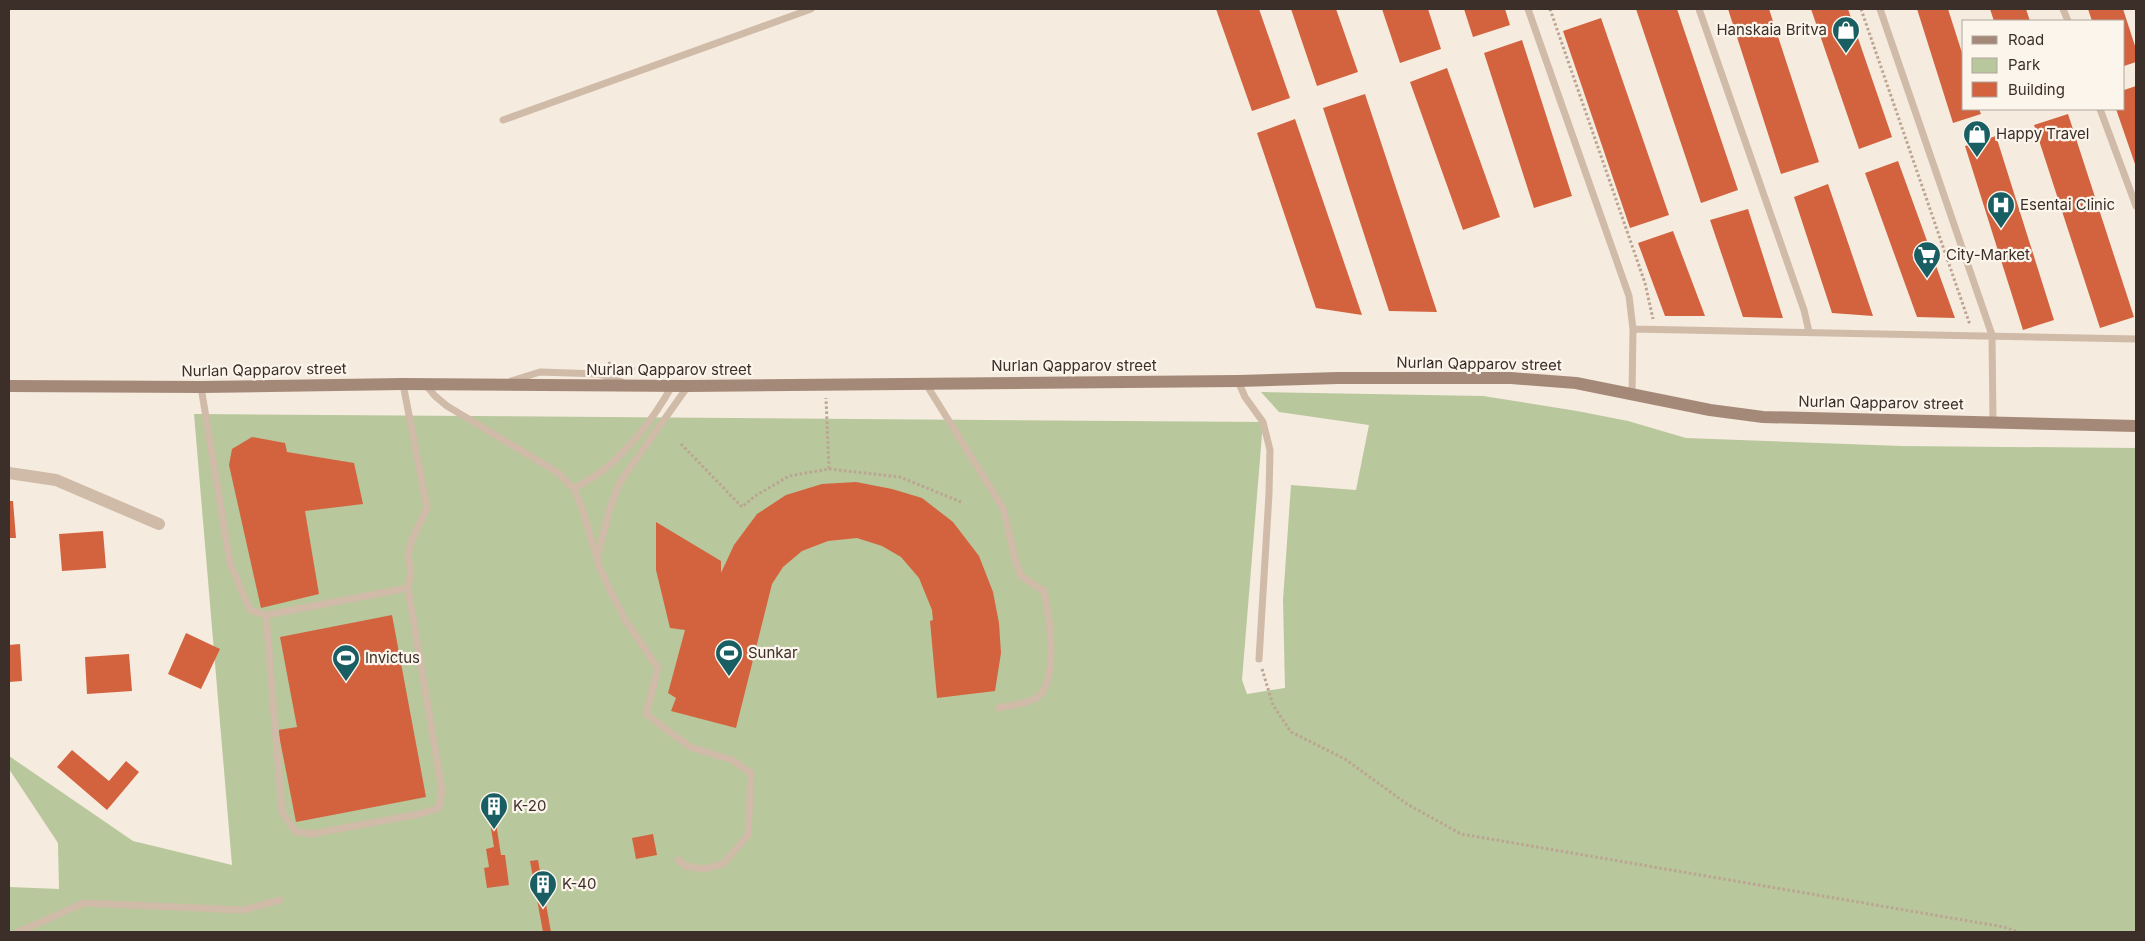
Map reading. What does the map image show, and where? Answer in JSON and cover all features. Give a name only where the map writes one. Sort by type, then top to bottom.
[{"type":"street","name":"Nurlan Qapparov street","points":[[9,386],[201,387],[403,384],[426,386],[688,386],[1238,381],[1338,378],[1511,378],[1576,383],[1710,410],[1763,417],[2136,426]]},
{"type":"street","points":[[9,473],[56,480],[159,524]]},
{"type":"lane","points":[[504,120],[811,9]]},
{"type":"lane","points":[[1528,9],[1629,296],[1632,329],[1632,395]]},
{"type":"lane","points":[[1699,9],[1804,310],[1809,332]]},
{"type":"lane","points":[[1880,9],[1992,335],[1993,422]]},
{"type":"lane","points":[[2100,110],[2136,206]]},
{"type":"lane","points":[[1632,329],[2136,339]]},
{"type":"lane","points":[[1238,381],[1245,397],[1263,422],[1270,450],[1259,659]]},
{"type":"lane","points":[[926,383],[1003,508],[1015,560],[1021,576],[1044,591],[1051,664],[1048,680],[1043,693],[1035,699],[999,708]]},
{"type":"lane","points":[[266,615],[282,812],[296,832],[310,834],[419,814],[439,808],[442,790],[408,588],[411,571],[408,556],[411,542],[427,508],[403,384]]},
{"type":"lane","points":[[426,386],[447,406],[557,472],[574,489],[582,508],[604,578],[626,621],[658,668],[646,714],[690,747],[732,760],[751,773],[748,835],[722,864],[704,868],[685,866],[678,860]]},
{"type":"lane","points":[[574,489],[605,469],[618,457],[658,409],[672,386]]},
{"type":"lane","points":[[597,557],[610,508],[620,482],[688,386]]},
{"type":"lane","points":[[201,387],[230,563],[250,610],[266,615],[408,588]]},
{"type":"lane","points":[[18,932],[84,903],[243,910],[280,900]]},
{"type":"path","points":[[1550,9],[1645,283],[1655,330]]},
{"type":"path","points":[[1861,9],[1974,335]]},
{"type":"path","points":[[826,385],[829,470]]},
{"type":"path","points":[[681,444],[742,507],[755,496],[789,476],[829,470],[900,477],[960,502]]},
{"type":"path","points":[[1259,659],[1273,705],[1291,732],[1345,760],[1407,804],[1461,834],[2004,927],[2018,932]]},
{"type":"green space","points":[[1261,392],[1483,396],[1628,421],[1686,438],[1901,446],[2136,448],[2136,932],[9,932],[9,887],[59,889],[58,843],[9,769],[9,756],[133,841],[232,865],[194,414],[1263,422],[1242,680],[1247,694],[1285,688],[1283,600],[1291,485],[1356,490],[1369,425],[1279,412]]},
{"type":"building","points":[[1216,9],[1259,9],[1290,98],[1252,111]]},
{"type":"building","points":[[1291,9],[1336,9],[1358,72],[1317,86]]},
{"type":"building","points":[[1382,9],[1428,9],[1441,49],[1400,63]]},
{"type":"building","points":[[1464,9],[1505,9],[1510,25],[1473,37]]},
{"type":"building","points":[[1636,9],[1677,9],[1738,190],[1701,203]]},
{"type":"building","points":[[1728,9],[1769,9],[1819,162],[1781,174]]},
{"type":"building","points":[[1811,9],[1848,9],[1892,137],[1859,149]]},
{"type":"building","points":[[1917,9],[1948,9],[1962,53],[1962,110],[1979,110],[1981,114],[1953,123]]},
{"type":"building","points":[[1990,9],[2026,9],[2030,20],[1994,20]]},
{"type":"building","points":[[2088,9],[2123,9],[2136,49],[2136,62],[2125,66],[2125,20],[2092,20]]},
{"type":"building","points":[[1601,18],[1669,215],[1630,228],[1563,31]]},
{"type":"building","points":[[1522,40],[1572,196],[1534,208],[1484,53]]},
{"type":"building","points":[[1447,68],[1500,217],[1463,230],[1410,82]]},
{"type":"building","points":[[2136,86],[2136,167],[2116,110],[2125,110],[2125,90]]},
{"type":"building","points":[[1365,94],[1437,312],[1389,311],[1323,108]]},
{"type":"building","points":[[2068,114],[2134,317],[2100,328],[2034,125]]},
{"type":"building","points":[[1295,119],[1362,315],[1316,308],[1257,133]]},
{"type":"building","points":[[1996,136],[2054,320],[2023,330],[1965,146]]},
{"type":"building","points":[[1898,161],[1955,318],[1917,317],[1865,173]]},
{"type":"building","points":[[1828,184],[1873,316],[1832,313],[1794,197]]},
{"type":"building","points":[[1748,209],[1783,318],[1743,317],[1710,220]]},
{"type":"building","points":[[1673,231],[1705,316],[1665,316],[1638,243]]},
{"type":"building","points":[[252,437],[285,443],[287,452],[354,463],[363,504],[305,511],[319,594],[261,608],[229,465],[232,449]]},
{"type":"building","name":"Sunkar","points":[[856,482],[892,489],[922,498],[953,522],[979,556],[993,592],[999,623],[1001,653],[995,691],[937,698],[930,621],[933,620],[932,610],[919,578],[901,557],[882,546],[857,538],[828,541],[802,551],[783,567],[772,584],[736,728],[671,711],[676,698],[668,693],[685,630],[670,628],[656,570],[656,522],[721,561],[721,573],[734,545],[757,514],[786,495],[822,484]]},
{"type":"building","points":[[9,501],[13,501],[16,538],[9,538]]},
{"type":"building","points":[[103,531],[106,568],[62,571],[59,534]]},
{"type":"building","name":"Invictus","points":[[392,615],[426,797],[296,822],[278,730],[297,727],[280,637]]},
{"type":"building","points":[[186,633],[220,649],[201,689],[168,674]]},
{"type":"building","points":[[20,644],[22,681],[9,682],[9,645]]},
{"type":"building","points":[[129,654],[132,691],[87,694],[85,657]]},
{"type":"building","points":[[72,750],[109,781],[126,761],[139,772],[107,810],[57,767]]},
{"type":"building","name":"K-20","points":[[492,797],[501,855],[505,855],[509,885],[487,888],[484,868],[489,867],[486,849],[494,847],[486,798]]},
{"type":"building","points":[[653,834],[657,855],[636,859],[632,838]]},
{"type":"building","name":"K-40","points":[[538,860],[551,932],[543,932],[530,861]]},
{"type":"place","name":"Hanskaia Britva","points":[[1846,54]]},
{"type":"place","name":"Happy Travel","points":[[1977,158]]},
{"type":"place","name":"Esentai Clinic","points":[[2001,229]]},
{"type":"place","name":"City-Market","points":[[1927,279]]},
{"type":"place","name":"Sunkar","points":[[729,677]]},
{"type":"place","name":"Invictus","points":[[346,682]]},
{"type":"place","name":"K-20","points":[[494,830]]},
{"type":"place","name":"K-40","points":[[543,908]]}]
